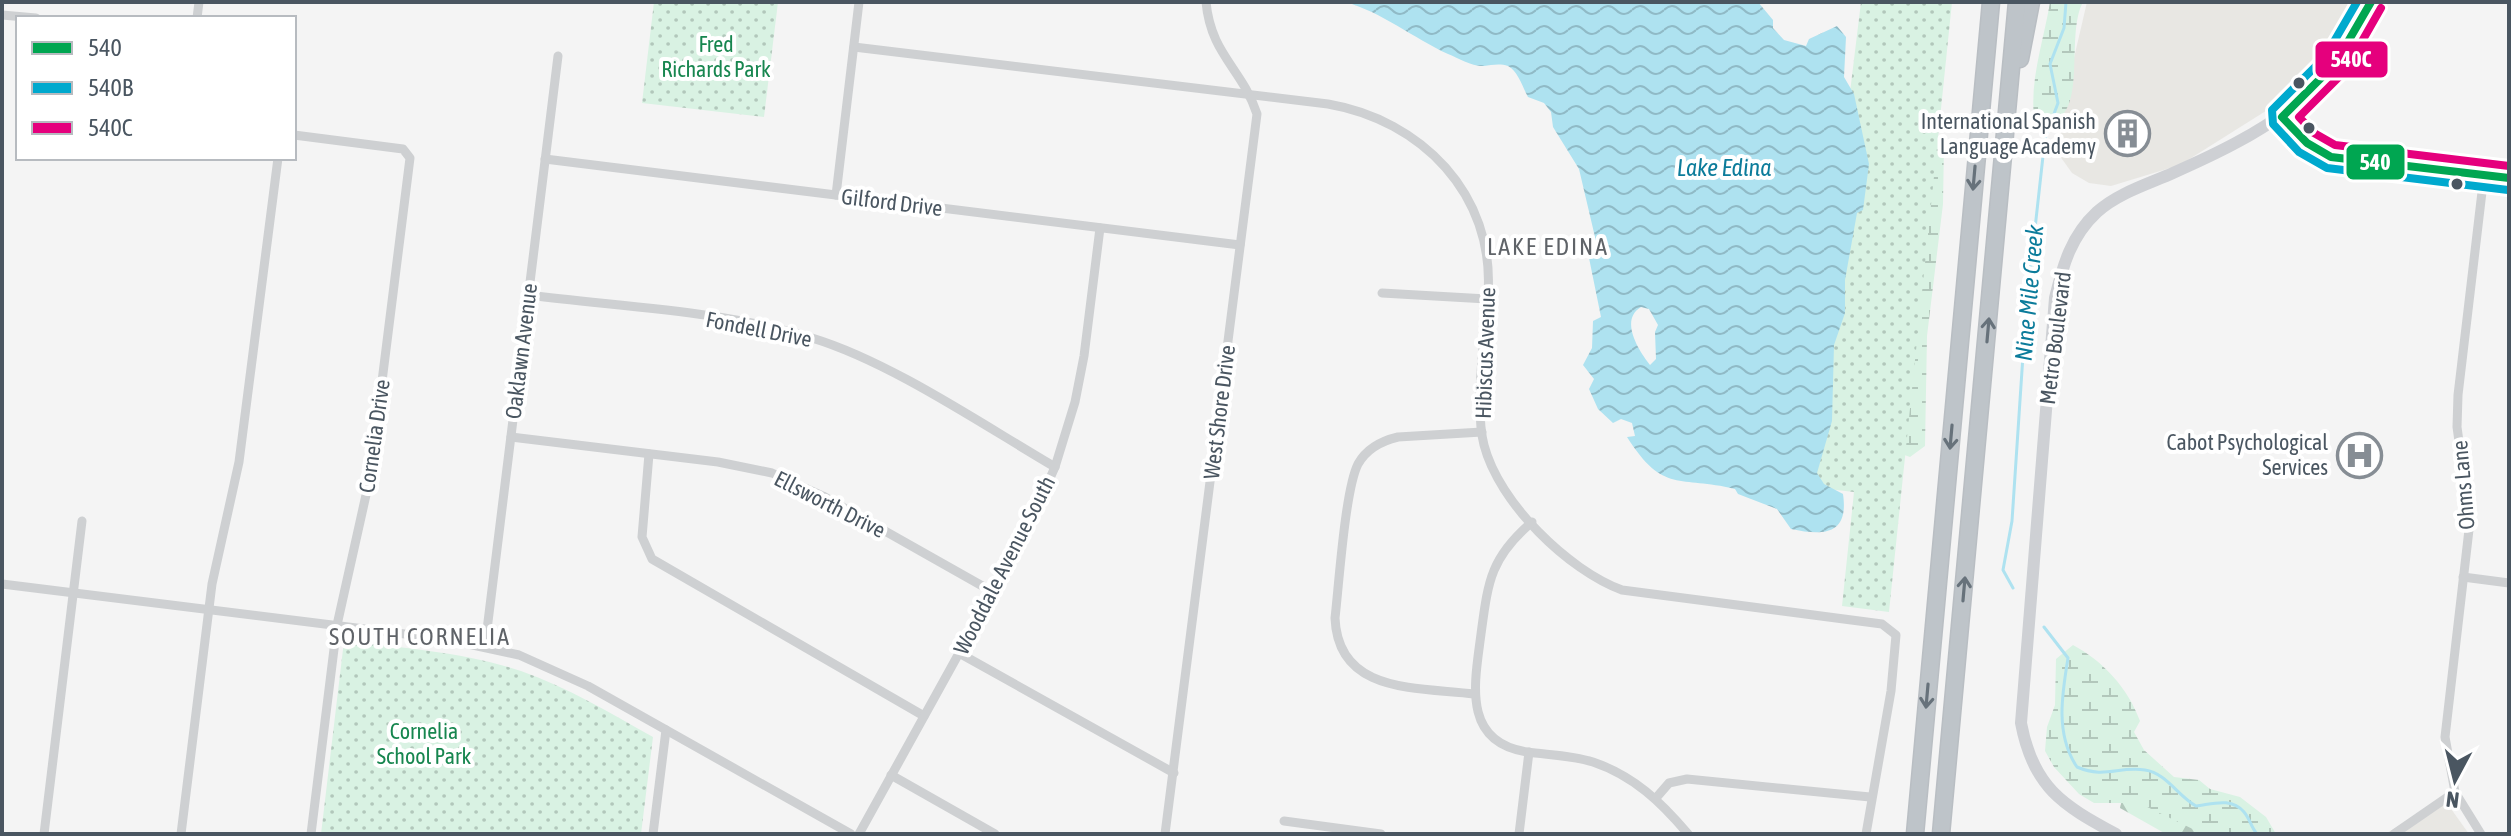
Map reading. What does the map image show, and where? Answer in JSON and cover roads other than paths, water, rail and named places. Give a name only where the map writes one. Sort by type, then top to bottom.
[{"type":"highway","points":[[1982,2],[1987,45]]},
{"type":"highway","points":[[1915,834],[1991,2]]},
{"type":"highway","points":[[1941,834],[2017,2]]},
{"type":"highway","points":[[2007,115],[2031,2]]},
{"type":"street","points":[[836,195],[859,2]]},
{"type":"street","name":"West Shore Drive","points":[[1165,834],[1257,114],[1250,94],[1216,45],[1206,2]]},
{"type":"street","name":"Metro Boulevard","points":[[2116,834],[2081,816],[2051,792],[2030,761],[2021,723],[2055,298],[2061,268],[2082,228],[2117,198],[2237,145],[2282,117],[2335,64],[2371,2]]},
{"type":"street","name":"Hibiscus Avenue","points":[[854,47],[1353,109],[1378,116],[1421,143],[1456,181],[1478,224],[1488,269],[1482,432],[1499,481],[1571,563],[1601,582],[1622,590],[1890,627],[1897,645],[1870,797]]},
{"type":"street","name":"Oaklawn Avenue","points":[[485,646],[558,56]]},
{"type":"street","points":[[2282,117],[2307,143],[2331,157],[2509,178]]},
{"type":"street","name":"Cornelia Drive","points":[[296,135],[403,149],[410,158],[370,477],[337,625],[311,834]]},
{"type":"street","name":"Gilford Drive","points":[[545,159],[1240,245]]},
{"type":"street","points":[[181,834],[217,552],[239,462],[278,160]]},
{"type":"street","name":"Ohms Lane","points":[[2481,834],[2455,792],[2445,737],[2470,511],[2457,416],[2484,175]]},
{"type":"street","name":"Wooddale Avenue South","points":[[859,834],[1026,532],[1055,467],[1075,402],[1084,356],[1100,228]]},
{"type":"street","points":[[1382,293],[1487,299]]},
{"type":"street","name":"Fondell Drive","points":[[528,295],[736,321],[815,338],[889,372],[1055,467]]},
{"type":"street","points":[[1474,694],[1373,679],[1348,661],[1335,633],[1335,618],[1354,479],[1364,455],[1384,440],[1398,437],[1482,432]]},
{"type":"street","name":"Ellsworth Drive","points":[[511,437],[745,466],[798,483],[993,592]]},
{"type":"street","points":[[649,454],[642,537],[652,559],[924,716]]},
{"type":"street","points":[[44,834],[82,521]]},
{"type":"street","points":[[1532,522],[1501,552],[1492,568],[1474,694],[1476,711],[1491,735],[1502,744],[1529,752],[1590,761],[1624,776],[1656,798],[1688,834]]},
{"type":"street","points":[[2463,577],[2509,583]]},
{"type":"street","points":[[2,584],[485,646],[554,669],[851,834]]},
{"type":"street","points":[[959,653],[1174,773]]},
{"type":"street","points":[[653,834],[666,730]]},
{"type":"street","points":[[1519,834],[1529,752]]},
{"type":"street","points":[[891,775],[995,834]]},
{"type":"street","points":[[1656,798],[1669,783],[1687,779],[1870,797],[1866,834]]},
{"type":"street","points":[[2394,834],[2455,792]]},
{"type":"street","points":[[1284,821],[1381,834]]},
{"type":"water","name":"Lake Edina","points":[[1345,2],[1758,2],[1784,40],[1806,46],[1809,39],[1837,26],[1846,37],[1844,77],[1854,94],[1869,164],[1863,210],[1857,213],[1845,280],[1845,313],[1834,345],[1832,421],[1817,473],[1824,484],[1843,494],[1844,508],[1838,525],[1824,532],[1791,529],[1777,509],[1738,494],[1735,489],[1674,480],[1652,468],[1640,455],[1627,437],[1635,436],[1632,423],[1621,419],[1613,423],[1598,409],[1589,389],[1594,379],[1583,365],[1592,348],[1593,321],[1601,317],[1588,253],[1595,237],[1579,169],[1553,127],[1551,112],[1544,103],[1528,97],[1512,68],[1466,62],[1359,6]],"holes":[[[1641,307],[1649,309],[1658,325],[1655,332],[1656,359],[1650,365],[1631,327],[1635,313]]]},
{"type":"waterway","name":"Nine Mile Creek","points":[[2013,588],[2003,570],[2012,521],[2026,310],[2045,138],[2058,103],[2050,64],[2064,28],[2066,2]]},
{"type":"waterway","name":"Nine Mile Creek","points":[[2044,627],[2068,658],[2062,700],[2063,728],[2065,742],[2077,767],[2096,772],[2135,769],[2152,772],[2196,806],[2222,803],[2239,807],[2257,834]]},
{"type":"place","name":"International Spanish Language Academy","points":[[2127,134]]},
{"type":"place","name":"Cabot Psychological Services","points":[[2359,455]]},
{"type":"district","name":"LAKE EDINA","points":[[1548,246]]},
{"type":"district","name":"SOUTH CORNELIA","points":[[420,636]]},
{"type":"park label","name":"Fred Richards Park","points":[[716,56]]},
{"type":"park label","name":"Cornelia School Park","points":[[424,744]]}]
